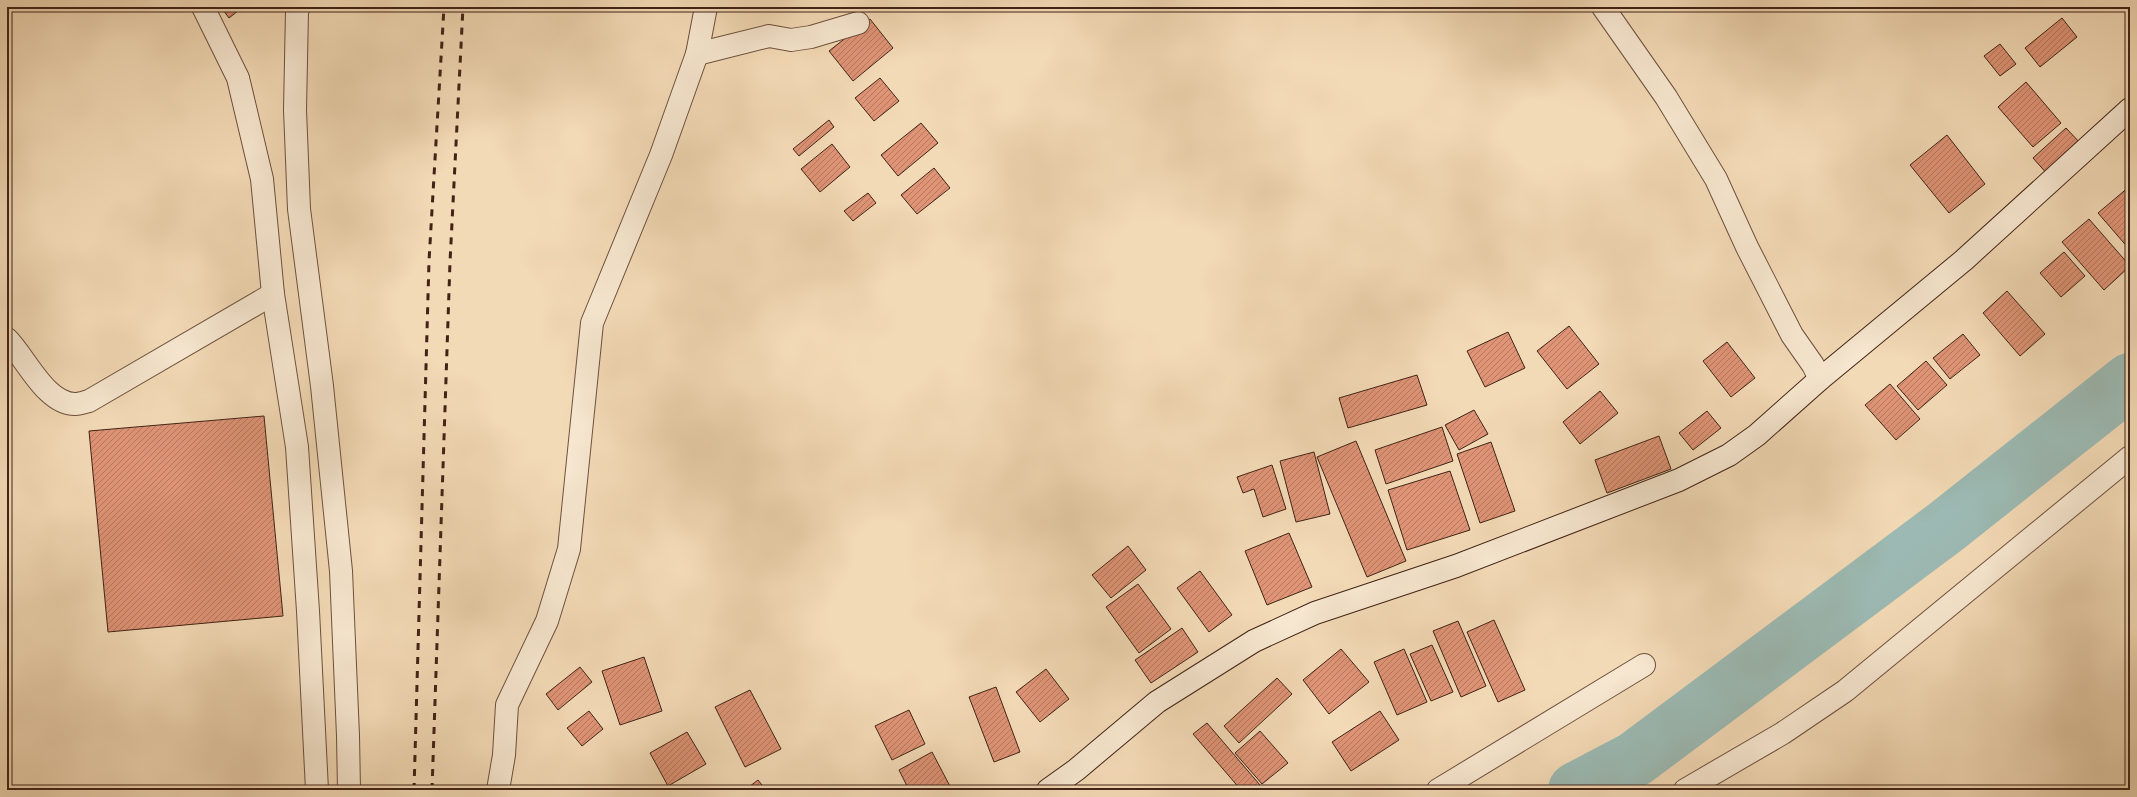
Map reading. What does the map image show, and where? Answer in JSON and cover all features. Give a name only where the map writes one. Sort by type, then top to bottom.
[{"type":"street","points":[[203,7],[238,78],[262,179],[273,294],[297,447],[308,611],[317,790]]},
{"type":"street","points":[[299,7],[295,110],[299,208],[322,386],[341,571],[349,790]]},
{"type":"street","points":[[498,790],[504,755],[508,705],[547,621],[569,549],[592,323],[662,156],[697,54],[706,7]]},
{"type":"street","points":[[1603,7],[1666,97],[1716,179],[1792,336],[1820,379]]},
{"type":"street","points":[[697,54],[769,36],[791,40],[806,38],[858,22]]},
{"type":"street","points":[[1048,790],[1076,770],[1157,702],[1254,641],[1315,613],[1456,566],[1703,469],[1729,455],[1756,435],[1820,379],[1964,260],[2130,109]]},
{"type":"street","points":[[7,339],[46,388],[62,401],[76,404],[89,401],[273,294]]},
{"type":"street","points":[[1685,790],[1783,733],[1845,691],[2130,458]]},
{"type":"street","points":[[1438,790],[1644,665]]},
{"type":"building","points":[[221,7],[243,7],[229,18]]},
{"type":"building","points":[[2062,18],[2077,37],[2040,67],[2025,48]]},
{"type":"building","points":[[870,19],[893,48],[853,81],[829,51]]},
{"type":"building","points":[[2000,44],[2016,64],[2000,76],[1984,56]]},
{"type":"building","points":[[880,78],[899,101],[874,121],[855,98]]},
{"type":"building","points":[[2026,82],[2061,123],[2033,147],[1998,107]]},
{"type":"building","points":[[829,120],[834,127],[799,156],[793,149]]},
{"type":"building","points":[[921,123],[938,143],[898,176],[881,155]]},
{"type":"building","points":[[2066,128],[2083,146],[2049,176],[2033,158]]},
{"type":"building","points":[[1947,135],[1985,184],[1949,213],[1910,165]]},
{"type":"building","points":[[832,144],[850,167],[820,192],[801,169]]},
{"type":"building","points":[[934,168],[950,188],[917,214],[901,195]]},
{"type":"building","points":[[2130,186],[2130,250],[2098,213]]},
{"type":"building","points":[[868,193],[876,203],[853,221],[844,211]]},
{"type":"building","points":[[2089,219],[2130,266],[2104,290],[2062,242]]},
{"type":"building","points":[[2064,252],[2085,276],[2061,297],[2040,273]]},
{"type":"building","points":[[2007,291],[2045,334],[2020,356],[1983,313]]},
{"type":"building","points":[[1569,326],[1599,364],[1567,389],[1537,351]]},
{"type":"building","points":[[1508,332],[1525,368],[1485,387],[1467,351]]},
{"type":"building","points":[[1963,334],[1980,355],[1950,379],[1933,358]]},
{"type":"building","points":[[1727,342],[1755,378],[1731,397],[1703,361]]},
{"type":"building","points":[[1926,361],[1947,385],[1918,410],[1897,386]]},
{"type":"building","points":[[1417,375],[1427,405],[1348,428],[1339,398]]},
{"type":"building","points":[[1890,384],[1920,419],[1896,440],[1865,405]]},
{"type":"building","points":[[1600,391],[1618,413],[1580,444],[1563,422]]},
{"type":"building","points":[[1474,410],[1488,434],[1459,450],[1445,425]]},
{"type":"building","points":[[1707,411],[1721,428],[1693,450],[1679,433]]},
{"type":"building","points":[[264,416],[283,616],[108,632],[89,431]]},
{"type":"building","points":[[1442,427],[1453,461],[1386,484],[1375,450]]},
{"type":"building","points":[[1659,436],[1671,469],[1607,493],[1595,460]]},
{"type":"building","points":[[1356,441],[1406,561],[1367,577],[1317,457]]},
{"type":"building","points":[[1491,442],[1515,511],[1480,523],[1457,454]]},
{"type":"building","points":[[1314,452],[1330,514],[1296,522],[1280,461]]},
{"type":"building","points":[[1272,465],[1286,509],[1263,517],[1254,489],[1243,493],[1237,477]]},
{"type":"building","points":[[1450,471],[1470,530],[1407,550],[1388,490]]},
{"type":"building","points":[[1289,533],[1312,587],[1267,605],[1245,551]]},
{"type":"building","points":[[1128,546],[1146,570],[1111,598],[1092,575]]},
{"type":"building","points":[[1200,571],[1232,615],[1209,632],[1177,588]]},
{"type":"building","points":[[1138,584],[1171,629],[1139,653],[1106,607]]},
{"type":"building","points":[[1494,620],[1525,690],[1498,702],[1467,632]]},
{"type":"building","points":[[1458,621],[1486,686],[1461,697],[1433,631]]},
{"type":"building","points":[[1182,628],[1198,652],[1151,683],[1135,660]]},
{"type":"building","points":[[1432,645],[1453,692],[1431,701],[1410,654]]},
{"type":"building","points":[[1341,649],[1369,682],[1329,714],[1303,680]]},
{"type":"building","points":[[1404,649],[1427,702],[1397,715],[1374,662]]},
{"type":"building","points":[[644,657],[662,711],[620,725],[602,671]]},
{"type":"building","points":[[580,667],[592,682],[558,710],[546,694]]},
{"type":"building","points":[[1046,669],[1069,699],[1040,722],[1016,692]]},
{"type":"building","points":[[1277,678],[1292,694],[1239,743],[1224,726]]},
{"type":"building","points":[[996,687],[1020,752],[994,762],[969,697]]},
{"type":"building","points":[[750,690],[781,749],[745,767],[715,707]]},
{"type":"building","points":[[909,710],[925,744],[892,760],[875,726]]},
{"type":"building","points":[[589,711],[603,729],[582,746],[567,728]]},
{"type":"building","points":[[1380,711],[1399,740],[1351,771],[1332,742]]},
{"type":"building","points":[[1207,723],[1260,785],[1255,790],[1241,790],[1193,734]]},
{"type":"building","points":[[1260,731],[1288,763],[1262,784],[1235,753]]},
{"type":"building","points":[[687,732],[706,764],[668,786],[650,753]]},
{"type":"building","points":[[932,752],[952,790],[909,790],[899,770]]},
{"type":"building","points":[[758,780],[766,790],[745,790]]},
{"type":"waterway","points":[[1576,790],[1635,759],[1947,526],[2130,381]]},
{"type":"railway","points":[[414,790],[429,261],[444,7]]},
{"type":"railway","points":[[432,790],[450,262],[463,7]]}]
